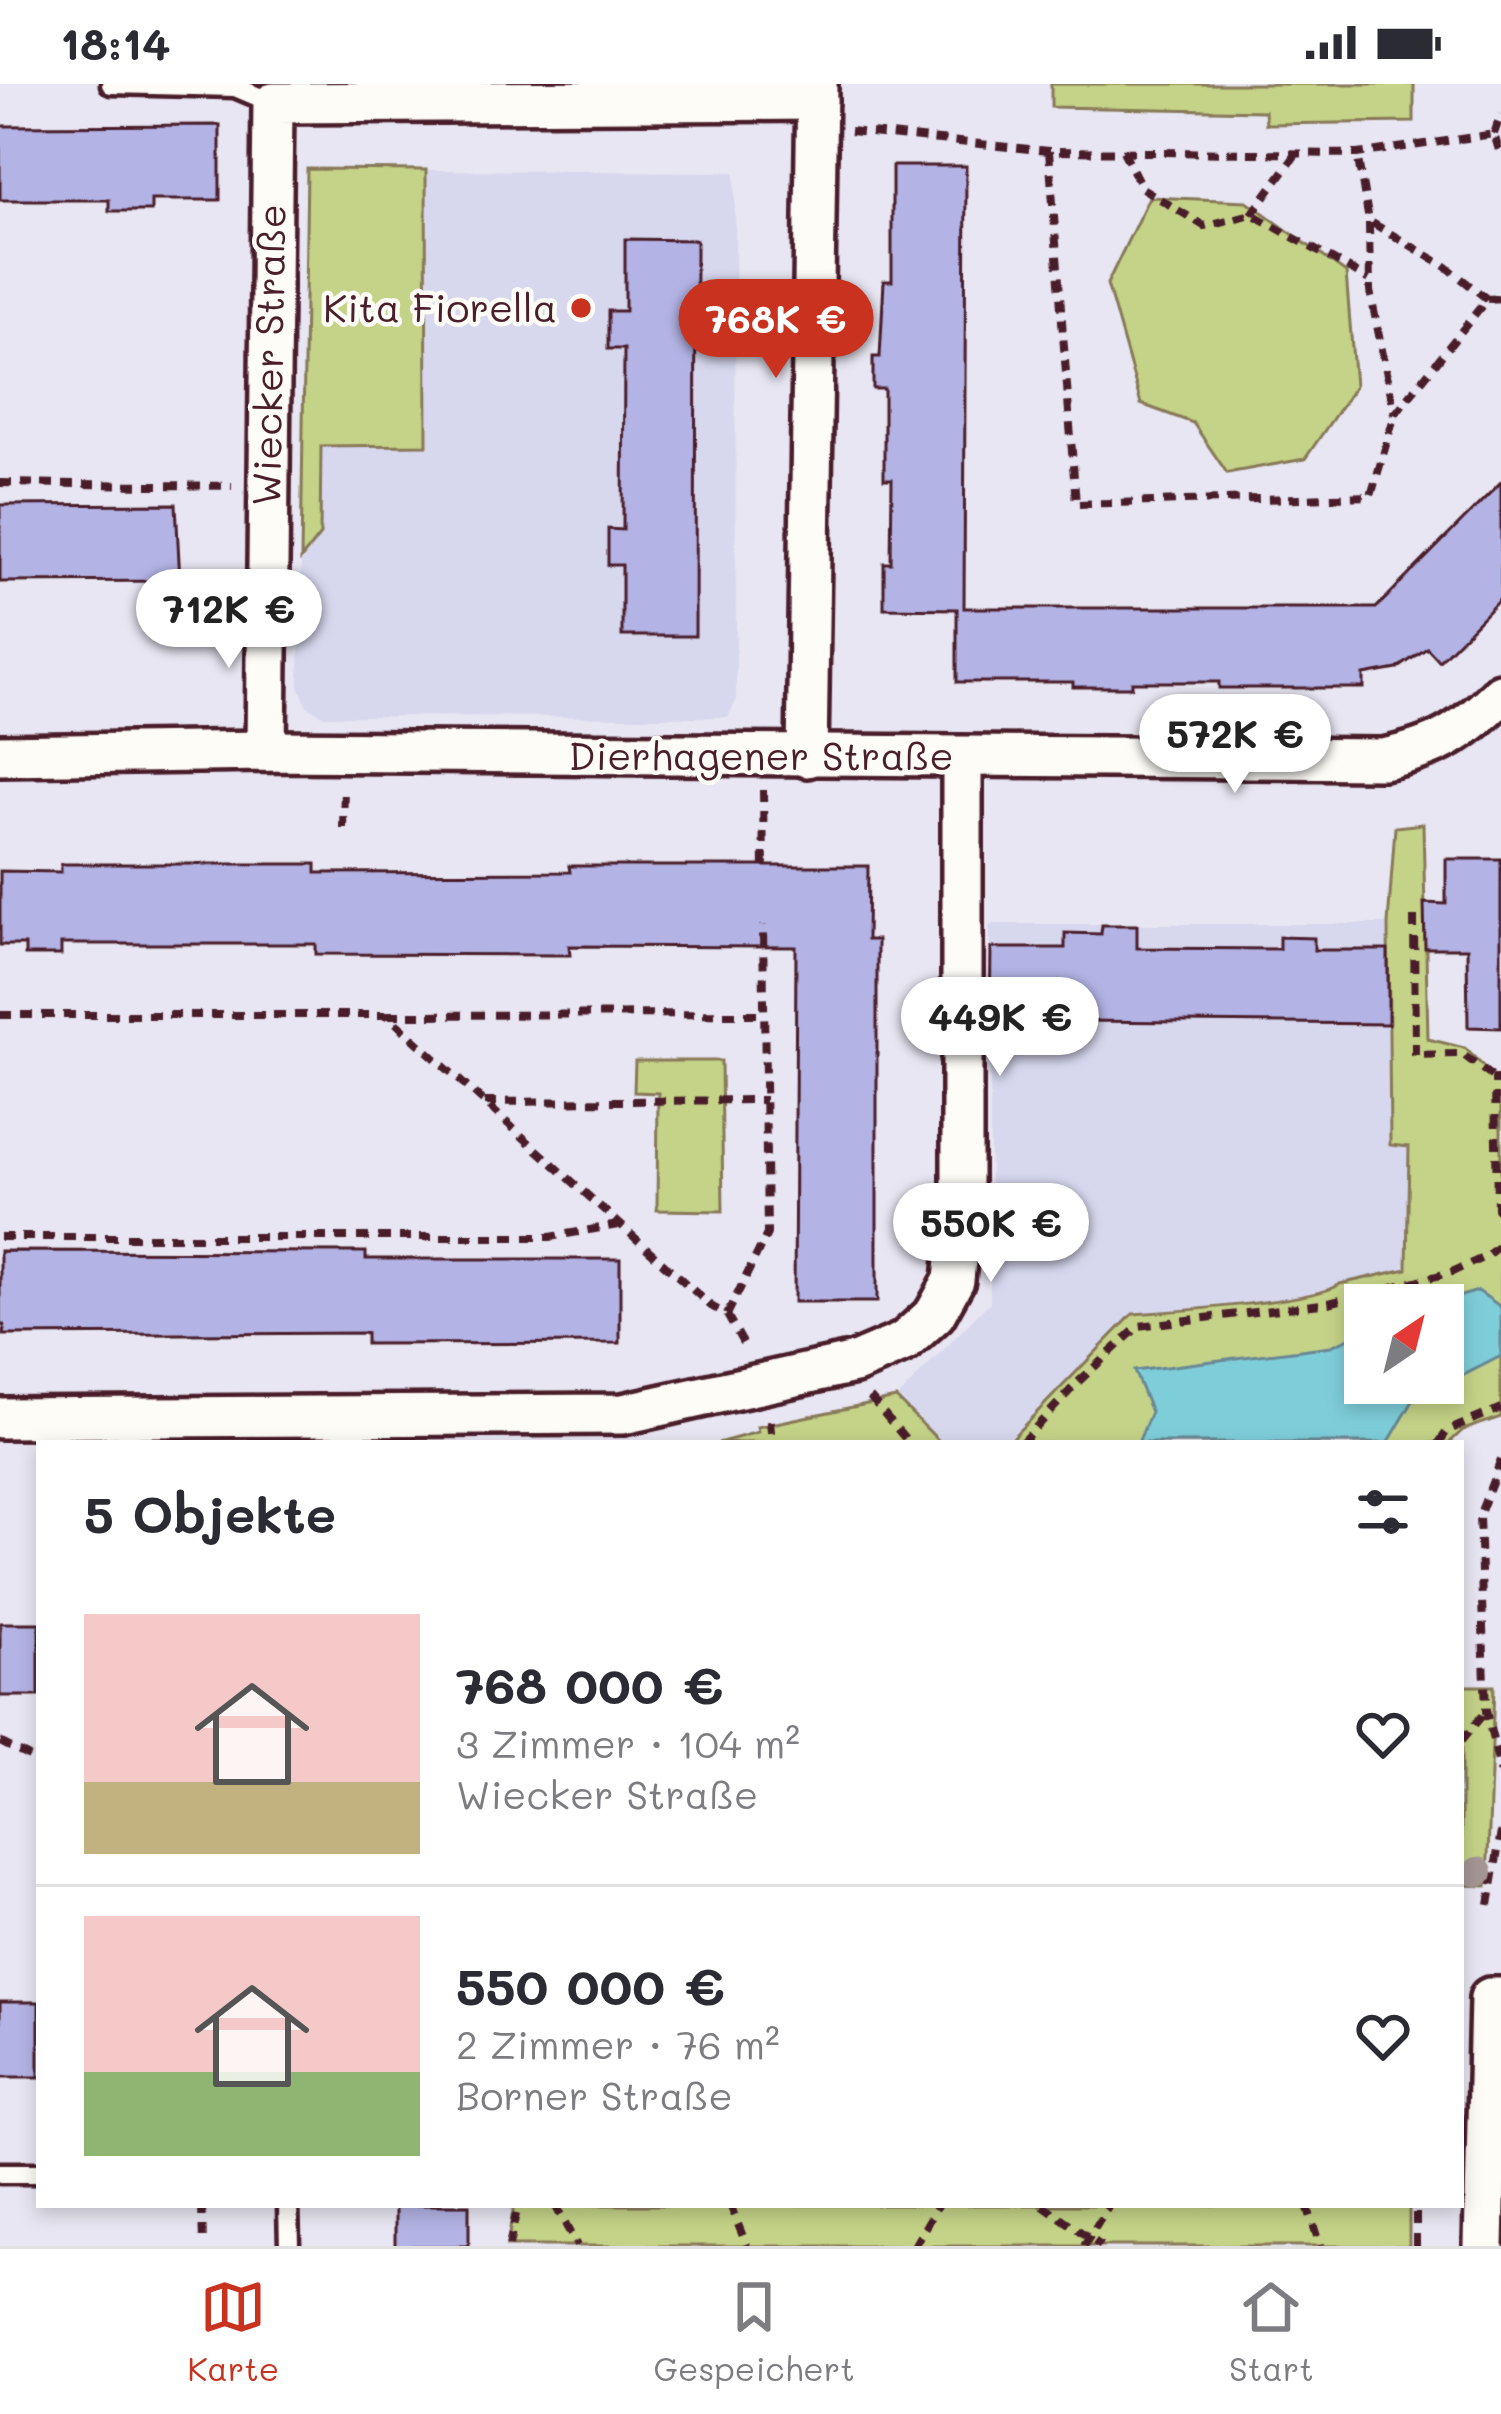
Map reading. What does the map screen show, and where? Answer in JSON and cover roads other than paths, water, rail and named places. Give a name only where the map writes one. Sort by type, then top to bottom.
[{"type":"street","points":[[273,103],[817,92],[807,757]]},
{"type":"street","name":"Wiecker Straße","points":[[266,752],[273,103]]},
{"type":"street","name":"Dierhagener Straße","points":[[0,754],[1383,759],[1427,750],[1469,726],[1501,694]]},
{"type":"street","points":[[0,1418],[623,1414],[855,1364],[904,1342],[935,1314],[954,1280],[962,1199],[962,758]]},
{"type":"street","points":[[1484,2246],[1490,1998],[1501,1998]]},
{"type":"lane","points":[[111,84],[235,87],[273,103]]},
{"type":"lane","points":[[0,2173],[36,2173]]},
{"type":"lane","points":[[288,2208],[289,2246]]},
{"type":"water","points":[[1478,1291],[1501,1307],[1501,1356],[1464,1375],[1464,1295]]},
{"type":"water","points":[[1344,1340],[1344,1404],[1411,1404],[1390,1440],[1139,1440],[1151,1412],[1134,1371],[1331,1346]]},
{"type":"place","name":"Kita Fiorella","points":[[581,308]]}]
